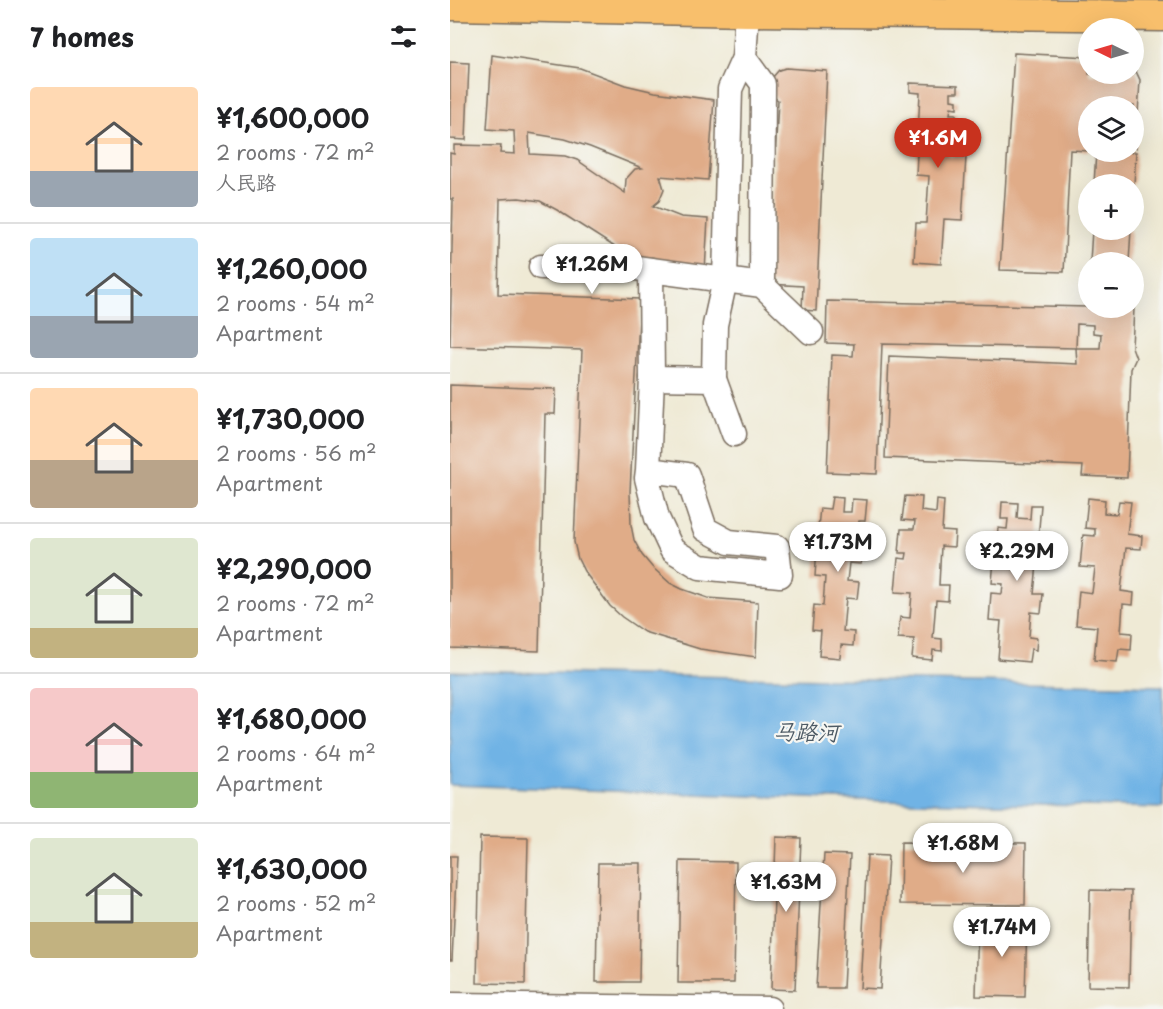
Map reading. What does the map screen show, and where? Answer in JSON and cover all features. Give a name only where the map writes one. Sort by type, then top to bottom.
[{"type":"main road","points":[[1142,0],[1163,0]]},
{"type":"main road","points":[[450,5],[1163,16]]},
{"type":"street","points":[[734,434],[714,379],[715,325],[724,280],[730,89],[744,58],[747,11]]},
{"type":"street","points":[[744,58],[763,84],[762,285]]},
{"type":"street","points":[[541,267],[636,268],[762,285],[811,332]]},
{"type":"street","points":[[648,470],[687,475],[705,530],[729,542],[777,547],[780,575],[700,567],[672,550],[657,518],[648,478],[648,470],[652,378],[651,270]]},
{"type":"street","points":[[652,378],[714,379]]},
{"type":"street","points":[[462,1007],[769,1009]]},
{"type":"water","name":"马路河","points":[[450,671],[1163,686],[1163,808],[913,802],[450,785]]},
{"type":"building","points":[[1014,53],[1078,56],[1078,84],[1140,84],[1139,96],[1078,96],[1078,150],[1070,150],[1064,272],[1000,270]]},
{"type":"building","points":[[492,55],[580,68],[625,85],[655,92],[714,100],[708,180],[660,176],[664,189],[659,201],[653,206],[681,217],[708,219],[705,271],[632,258],[540,201],[519,198],[500,199],[498,294],[640,299],[630,491],[634,540],[652,567],[670,583],[682,589],[708,598],[758,602],[756,657],[700,649],[644,632],[610,606],[584,571],[574,542],[582,350],[450,346],[453,199],[450,199],[450,153],[454,154],[454,145],[501,146],[500,153],[515,154],[514,131],[487,129]],"holes":[[[529,133],[565,139],[590,147],[642,168],[635,169],[626,179],[625,193],[577,160],[565,156],[530,154]]]},
{"type":"building","points":[[450,62],[469,63],[466,140],[450,139]]},
{"type":"building","points":[[786,68],[827,71],[816,311],[802,310],[803,286],[769,284],[778,100],[774,97],[772,78],[779,70]]},
{"type":"building","points":[[910,83],[958,85],[958,92],[951,92],[951,100],[957,101],[957,108],[951,107],[950,114],[956,114],[956,119],[950,119],[950,128],[955,128],[955,134],[949,134],[949,143],[956,144],[955,152],[948,152],[948,156],[966,157],[962,220],[944,219],[941,264],[914,262],[916,223],[926,223],[929,176],[916,175],[920,93],[910,92]]},
{"type":"building","points":[[1095,162],[1135,162],[1135,174],[1095,174]]},
{"type":"building","points":[[1091,240],[1130,240],[1130,252],[1091,252]]},
{"type":"building","points":[[827,301],[1078,307],[1078,318],[1133,318],[1132,347],[1136,358],[1131,369],[1127,478],[1082,476],[1083,466],[885,458],[889,356],[1077,364],[1076,348],[882,344],[877,474],[827,472],[832,355],[853,356],[854,344],[826,343]],"holes":[[[1077,324],[1093,325],[1093,333],[1101,334],[1100,348],[1076,348]]]},
{"type":"building","points":[[450,385],[556,389],[555,414],[545,414],[539,651],[450,648]]},
{"type":"building","points":[[905,496],[922,497],[921,511],[936,513],[937,500],[944,501],[942,531],[955,532],[954,547],[941,546],[939,585],[949,585],[948,601],[936,600],[933,638],[942,639],[942,651],[933,650],[932,660],[912,658],[914,639],[898,638],[900,617],[910,618],[912,593],[895,592],[898,558],[906,559],[907,553],[899,553],[901,529],[914,529],[915,521],[902,520]]},
{"type":"building","points":[[832,497],[843,498],[842,512],[851,512],[852,499],[867,500],[865,521],[859,521],[858,529],[864,530],[861,564],[849,563],[847,581],[859,582],[857,599],[846,598],[843,631],[854,632],[853,646],[841,645],[840,658],[819,656],[821,631],[812,630],[814,605],[823,606],[825,577],[815,576],[817,548],[827,549],[828,528],[818,527],[820,508],[830,509]]},
{"type":"building","points":[[1088,498],[1105,500],[1104,513],[1117,514],[1119,501],[1131,502],[1127,534],[1142,536],[1141,549],[1126,548],[1121,591],[1134,593],[1133,605],[1123,604],[1121,632],[1132,633],[1131,650],[1119,649],[1117,662],[1094,660],[1097,627],[1076,625],[1079,591],[1092,593],[1095,568],[1080,567],[1083,535],[1095,536],[1095,529],[1085,528]]},
{"type":"building","points":[[1002,502],[1018,503],[1017,518],[1030,519],[1031,505],[1041,505],[1038,540],[1047,541],[1045,565],[1037,564],[1034,594],[1043,594],[1041,613],[1031,612],[1029,637],[1037,638],[1036,650],[1031,649],[1029,662],[998,659],[1001,621],[989,620],[991,593],[1002,594],[1003,584],[992,583],[994,559],[1005,560],[1006,551],[996,550],[998,528],[1007,529],[1008,519],[1001,519]]},
{"type":"building","points":[[480,837],[528,838],[525,984],[477,983]]},
{"type":"building","points":[[776,837],[801,838],[795,990],[771,989]]},
{"type":"building","points":[[901,842],[1026,843],[1025,905],[900,904]]},
{"type":"building","points":[[824,854],[850,855],[843,988],[816,988]]},
{"type":"building","points":[[867,855],[888,856],[880,989],[860,988]]},
{"type":"building","points":[[450,856],[457,856],[452,960],[450,960]]},
{"type":"building","points":[[680,861],[736,862],[734,983],[678,983]]},
{"type":"building","points":[[598,863],[641,863],[639,982],[596,982]]},
{"type":"building","points":[[1090,890],[1131,891],[1129,987],[1088,986]]},
{"type":"building","points":[[978,919],[1027,920],[1025,997],[976,996]]}]
